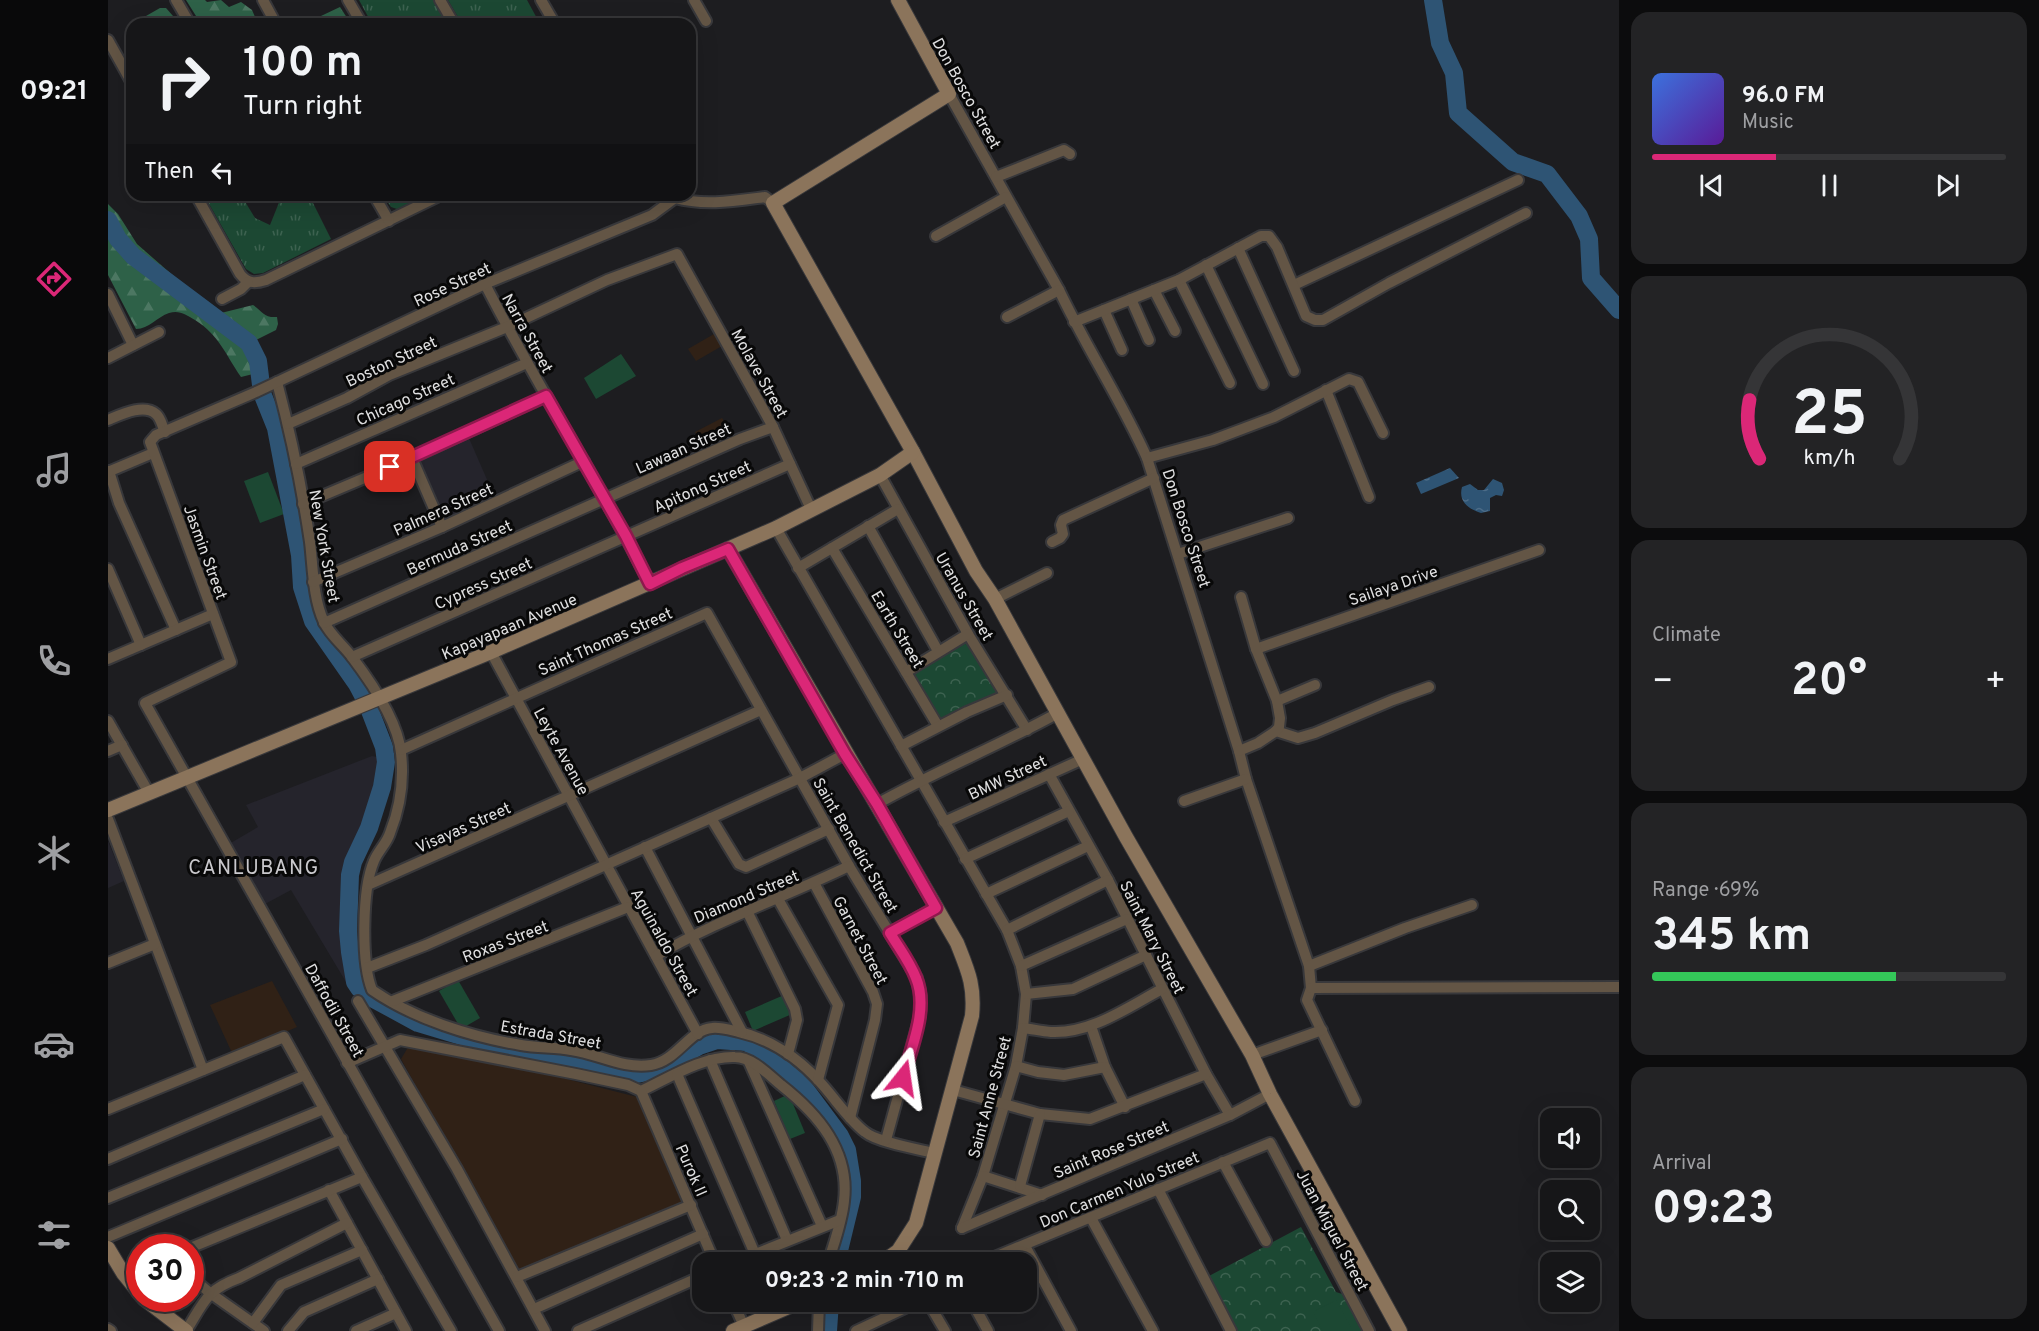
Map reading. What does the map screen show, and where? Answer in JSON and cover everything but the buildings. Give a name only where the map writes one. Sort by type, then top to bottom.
[{"type":"street","points":[[176,0],[186,18]]},
{"type":"street","points":[[263,0],[273,18]]},
{"type":"street","points":[[348,0],[358,18]]},
{"type":"street","points":[[440,0],[450,18]]},
{"type":"street","points":[[541,0],[552,18]]},
{"type":"street","points":[[694,0],[706,21]]},
{"type":"street","name":"Don Bosco Street","points":[[898,0],[1059,290],[1074,322],[1117,396],[1148,458],[1246,779],[1309,966],[1311,988],[1307,1000],[1355,1101]]},
{"type":"street","points":[[108,40],[126,72]]},
{"type":"street","points":[[949,94],[772,203],[913,452],[976,571],[1252,1055],[1270,1094],[1400,1331]]},
{"type":"street","points":[[996,177],[1053,153],[1064,150],[1070,154]]},
{"type":"street","points":[[1294,285],[1518,180]]},
{"type":"street","name":"Rose Street","points":[[687,201],[714,203],[765,197],[772,203]]},
{"type":"street","points":[[936,236],[1006,197]]},
{"type":"street","points":[[198,201],[240,274],[248,282],[253,283],[266,280],[429,201]]},
{"type":"street","points":[[377,201],[389,221]]},
{"type":"street","name":"Rose Street","points":[[165,432],[256,392],[485,284],[652,215],[671,201]]},
{"type":"street","points":[[1074,322],[1179,280],[1261,236],[1269,236],[1277,247],[1306,316],[1315,320],[1323,320],[1526,213]]},
{"type":"street","points":[[1238,248],[1294,371]]},
{"type":"street","name":"Boston Street","points":[[288,424],[347,398],[389,375],[507,327],[607,280],[677,254]]},
{"type":"street","name":"Molave Street","points":[[677,254],[773,427],[811,509]]},
{"type":"street","points":[[1206,265],[1263,384]]},
{"type":"street","points":[[1179,280],[1230,383]]},
{"type":"street","points":[[222,299],[241,289],[248,282]]},
{"type":"street","name":"Narra Street","points":[[485,284],[527,363],[606,499],[650,584]]},
{"type":"street","points":[[1007,317],[1059,290]]},
{"type":"street","points":[[1154,290],[1174,331]]},
{"type":"street","points":[[108,294],[133,345]]},
{"type":"street","points":[[1131,299],[1149,340]]},
{"type":"street","points":[[1104,310],[1122,350]]},
{"type":"street","points":[[108,358],[159,332]]},
{"type":"street","name":"Chicago Street","points":[[296,464],[527,363]]},
{"type":"street","points":[[1148,458],[1239,431],[1274,417],[1348,379],[1356,380],[1383,433]]},
{"type":"street","name":"New York Street","points":[[272,384],[288,424],[310,542],[314,582],[324,623],[352,657],[372,702],[389,714],[401,750],[402,789],[390,835],[374,861],[368,885]]},
{"type":"street","points":[[1326,390],[1369,497]]},
{"type":"street","points":[[303,504],[412,458],[546,396]]},
{"type":"street","points":[[108,420],[133,411],[148,410],[158,416],[165,432],[152,437],[150,442],[153,453],[109,472],[119,503],[176,630]]},
{"type":"street","name":"Lawaan Street","points":[[606,499],[740,439],[773,427]]},
{"type":"street","name":"Kapayapaan Avenue","points":[[108,810],[372,702],[776,528],[880,475],[913,452]]},
{"type":"street","name":"Jasmin Street","points":[[145,703],[231,662],[153,453]]},
{"type":"street","points":[[412,458],[442,527]]},
{"type":"street","name":"Palmera Street","points":[[314,582],[442,527],[584,461]]},
{"type":"street","name":"Apitong Street","points":[[626,536],[790,464]]},
{"type":"street","name":"Uranus Street","points":[[880,475],[968,634],[1027,730]]},
{"type":"street","points":[[1052,542],[1063,534],[1061,525],[1063,520],[1154,478]]},
{"type":"street","name":"Bermuda Street","points":[[324,623],[606,499]]},
{"type":"street","points":[[798,568],[898,509]]},
{"type":"street","points":[[1178,554],[1288,518]]},
{"type":"street","points":[[867,526],[938,651]]},
{"type":"street","name":"Saint Anne Street","points":[[776,528],[1007,930],[1021,966],[1026,994],[1016,1066],[983,1176],[962,1228]]},
{"type":"street","name":"Cypress Street","points":[[352,657],[626,536]]},
{"type":"street","name":"Earth Street","points":[[832,548],[938,726]]},
{"type":"street","points":[[728,549],[845,754],[877,804],[957,943],[971,978],[974,996],[972,1016],[916,1223],[904,1252]]},
{"type":"street","name":"Sailaya Drive","points":[[1256,649],[1539,550]]},
{"type":"street","points":[[108,569],[141,645]]},
{"type":"street","points":[[994,599],[1047,573]]},
{"type":"street","points":[[1239,751],[1258,744],[1276,731],[1280,718],[1277,701],[1256,649],[1240,597]]},
{"type":"street","name":"Saint Thomas Street","points":[[401,750],[707,613]]},
{"type":"street","name":"Saint Benedict Street","points":[[707,613],[849,866],[917,978],[921,996],[920,1016],[886,1140]]},
{"type":"street","points":[[108,659],[213,614]]},
{"type":"street","points":[[906,672],[968,634]]},
{"type":"street","name":"Leyte Avenue","points":[[490,652],[607,864]]},
{"type":"street","points":[[1277,701],[1315,685]]},
{"type":"street","points":[[1276,731],[1298,738],[1429,687]]},
{"type":"street","points":[[901,746],[938,726],[1007,695]]},
{"type":"street","name":"Daffodil Street","points":[[145,703],[499,1331]]},
{"type":"street","name":"Visayas Street","points":[[368,885],[761,710]]},
{"type":"street","points":[[877,804],[920,780],[1058,714]]},
{"type":"street","points":[[108,721],[148,793]]},
{"type":"street","points":[[108,751],[122,745]]},
{"type":"street","points":[[367,968],[426,945],[711,818],[800,778],[845,754]]},
{"type":"street","name":"BMW Street","points":[[944,822],[1083,759]]},
{"type":"street","name":"Saint Mary Street","points":[[1049,774],[1108,880],[1206,1074],[1230,1115]]},
{"type":"street","points":[[1184,801],[1246,779]]},
{"type":"street","points":[[965,859],[1069,811]]},
{"type":"street","points":[[711,818],[739,864],[746,867],[829,829]]},
{"type":"street","points":[[108,819],[202,1070]]},
{"type":"street","points":[[986,894],[1088,846]]},
{"type":"street","points":[[645,847],[742,1032]]},
{"type":"street","name":"Aguinaldo Street","points":[[607,864],[628,908],[698,1034]]},
{"type":"street","name":"Diamond Street","points":[[656,956],[690,936],[849,866]]},
{"type":"street","points":[[1007,930],[1108,880]]},
{"type":"street","name":"Garnet Street","points":[[814,883],[873,992],[877,1004],[850,1118]]},
{"type":"street","name":"Estrada Street","points":[[368,885],[364,927],[368,980],[372,990],[430,1020],[491,1039],[524,1046],[572,1050],[630,1066],[668,1060],[698,1034]]},
{"type":"street","points":[[778,898],[838,1005],[818,1080]]},
{"type":"street","points":[[1309,966],[1405,928],[1472,905]]},
{"type":"street","name":"Roxas Street","points":[[393,1001],[628,908]]},
{"type":"street","points":[[890,933],[936,908]]},
{"type":"street","points":[[747,911],[795,1009],[797,1020],[788,1054]]},
{"type":"street","points":[[1021,966],[1127,919]]},
{"type":"street","points":[[108,963],[155,944]]},
{"type":"street","points":[[1026,994],[1073,989],[1146,955]]},
{"type":"street","points":[[1311,988],[1619,987]]},
{"type":"street","points":[[1023,1028],[1050,1032],[1091,1026],[1162,989]]},
{"type":"street","points":[[358,1001],[457,1170],[545,1331]]},
{"type":"street","points":[[1091,1026],[1105,1067],[1125,1107]]},
{"type":"street","points":[[698,1034],[710,1028],[720,1028],[742,1032],[770,1042],[818,1080],[866,1134],[934,1153]]},
{"type":"street","points":[[1252,1055],[1322,1030]]},
{"type":"street","points":[[108,1109],[284,1037],[451,1331]]},
{"type":"street","points":[[347,1063],[400,1040],[597,1079],[641,1091],[710,1060],[737,1057],[749,1061],[785,1088],[806,1108],[831,1138],[840,1158],[844,1180],[844,1200],[831,1252]]},
{"type":"street","points":[[710,1060],[787,1240]]},
{"type":"street","points":[[749,1061],[822,1226]]},
{"type":"street","points":[[1016,1066],[1038,1072],[1064,1075],[1105,1067]]},
{"type":"street","points":[[677,1074],[754,1252]]},
{"type":"street","points":[[953,1090],[1040,1114],[1090,1119],[1206,1074]]},
{"type":"street","points":[[108,1159],[305,1075]]},
{"type":"street","name":"Purok II","points":[[641,1091],[710,1252]]},
{"type":"street","name":"Saint Rose Street","points":[[962,1228],[1230,1115],[1270,1094]]},
{"type":"street","points":[[108,1198],[324,1109]]},
{"type":"street","points":[[1020,1186],[1040,1114]]},
{"type":"street","points":[[108,1237],[342,1139]]},
{"type":"street","name":"Don Carmen Yulo Street","points":[[1009,1252],[1270,1143]]},
{"type":"street","name":"Juan Miguel Street","points":[[1270,1143],[1369,1331]]},
{"type":"street","points":[[1223,1162],[1266,1241]]},
{"type":"street","points":[[983,1176],[1020,1186],[1042,1195]]},
{"type":"street","points":[[204,1242],[362,1177]]},
{"type":"street","points":[[1158,1189],[1231,1331]]},
{"type":"street","points":[[329,1190],[406,1331]]},
{"type":"street","points":[[517,1277],[691,1205]]},
{"type":"street","points":[[1091,1218],[1153,1331]]},
{"type":"street","points":[[760,1252],[840,1220]]},
{"type":"street","points":[[161,1312],[186,1331],[210,1293],[221,1285],[347,1223]]},
{"type":"street","points":[[534,1309],[703,1234]]},
{"type":"street","points":[[1025,1246],[1071,1331]]},
{"type":"street","points":[[108,1248],[126,1275]]},
{"type":"street","points":[[252,1323],[281,1285],[362,1250]]},
{"type":"street","points":[[288,1331],[304,1312],[378,1279]]},
{"type":"street","points":[[578,1331],[692,1280]]},
{"type":"street","points":[[204,1288],[264,1331]]},
{"type":"street","points":[[735,1312],[739,1329],[778,1312]]},
{"type":"street","points":[[818,1331],[819,1312]]},
{"type":"street","points":[[856,1331],[897,1312]]},
{"type":"street","points":[[934,1312],[945,1331]]},
{"type":"street","points":[[978,1312],[988,1331]]},
{"type":"street","points":[[356,1331],[396,1313]]},
{"type":"shaded area","points":[[714,334],[722,346],[696,361],[688,349]]},
{"type":"shaded area","points":[[722,418],[731,431],[702,445],[695,432]]},
{"type":"shaded area","points":[[468,436],[495,498],[444,521],[417,459]]},
{"type":"shaded area","points":[[372,756],[382,758],[378,786],[365,828],[348,862],[345,878],[344,927],[346,952],[352,979],[346,982],[291,890],[265,904],[229,844],[258,827],[246,805]]},
{"type":"shaded area","points":[[108,841],[124,881],[108,888]]},
{"type":"shaded area","points":[[272,981],[297,1027],[233,1055],[210,1005]]},
{"type":"shaded area","points":[[410,1044],[495,1065],[535,1071],[637,1097],[685,1204],[520,1275],[401,1059]]},
{"type":"green space","points":[[186,0],[205,0],[207,2],[221,0],[229,7],[241,2],[252,10],[255,18],[197,18]]},
{"type":"green space","points":[[359,0],[433,0],[444,18],[369,18]]},
{"type":"green space","points":[[448,0],[527,0],[537,18],[458,18]]},
{"type":"green space","points":[[340,7],[347,18],[317,18]]},
{"type":"green space","points":[[160,8],[166,8],[175,18],[142,18]]},
{"type":"green space","points":[[207,201],[245,201],[255,218],[270,225],[280,201],[312,201],[331,239],[263,273],[254,274],[246,269]]},
{"type":"green space","points":[[387,201],[414,201],[397,209],[391,207]]},
{"type":"green space","points":[[108,204],[118,214],[137,244],[217,314],[253,305],[266,315],[277,317],[276,330],[256,340],[261,365],[253,374],[241,377],[210,332],[183,314],[169,313],[145,327],[136,329],[108,275]]},
{"type":"green space","points":[[621,354],[636,376],[596,399],[584,378]]},
{"type":"green space","points":[[268,472],[284,514],[260,523],[244,481]]},
{"type":"green space","points":[[969,638],[1001,694],[938,720],[912,669]]},
{"type":"green space","points":[[373,708],[387,742],[390,768],[375,828],[361,854],[356,873],[353,926],[358,978],[352,979],[346,952],[344,927],[346,870],[365,828],[378,786],[382,758],[380,743],[366,711]]},
{"type":"green space","points":[[458,980],[480,1018],[461,1029],[439,991]]},
{"type":"green space","points":[[784,995],[792,1014],[753,1031],[745,1012]]},
{"type":"green space","points":[[789,1094],[805,1133],[790,1139],[774,1101]]},
{"type":"green space","points":[[1301,1227],[1336,1292],[1342,1294],[1363,1331],[1238,1331],[1209,1276]]},
{"type":"green space","points":[[1336,1300],[1353,1331],[1323,1331],[1313,1312]]},
{"type":"water","points":[[1450,468],[1459,478],[1421,494],[1416,483]]},
{"type":"water","points":[[1493,479],[1502,483],[1504,490],[1502,496],[1496,495],[1490,498],[1490,511],[1481,513],[1463,501],[1462,487],[1470,484],[1478,490],[1484,490]]},
{"type":"waterway","points":[[1433,0],[1440,43],[1454,73],[1458,113],[1513,162],[1547,174],[1579,216],[1589,239],[1591,278],[1619,310]]},
{"type":"waterway","points":[[108,220],[118,239],[133,256],[249,343],[258,361],[262,393],[276,428],[300,555],[302,587],[313,621],[357,684],[384,747],[386,762],[382,787],[350,875],[348,931],[355,982],[359,988],[372,998],[418,1023],[504,1049],[567,1059],[617,1073],[637,1074],[660,1069],[699,1046],[717,1040],[746,1042],[765,1054],[802,1085],[840,1136],[847,1150],[852,1197],[839,1252]]},
{"type":"waterway","points":[[828,1331],[829,1312]]},
{"type":"district","name":"CANLUBANG","points":[[254,867]]},
{"type":"route","points":[[390,467],[546,396],[606,499],[650,584],[728,549],[936,908],[890,933],[917,978],[921,996],[920,1016],[903,1078]]}]
